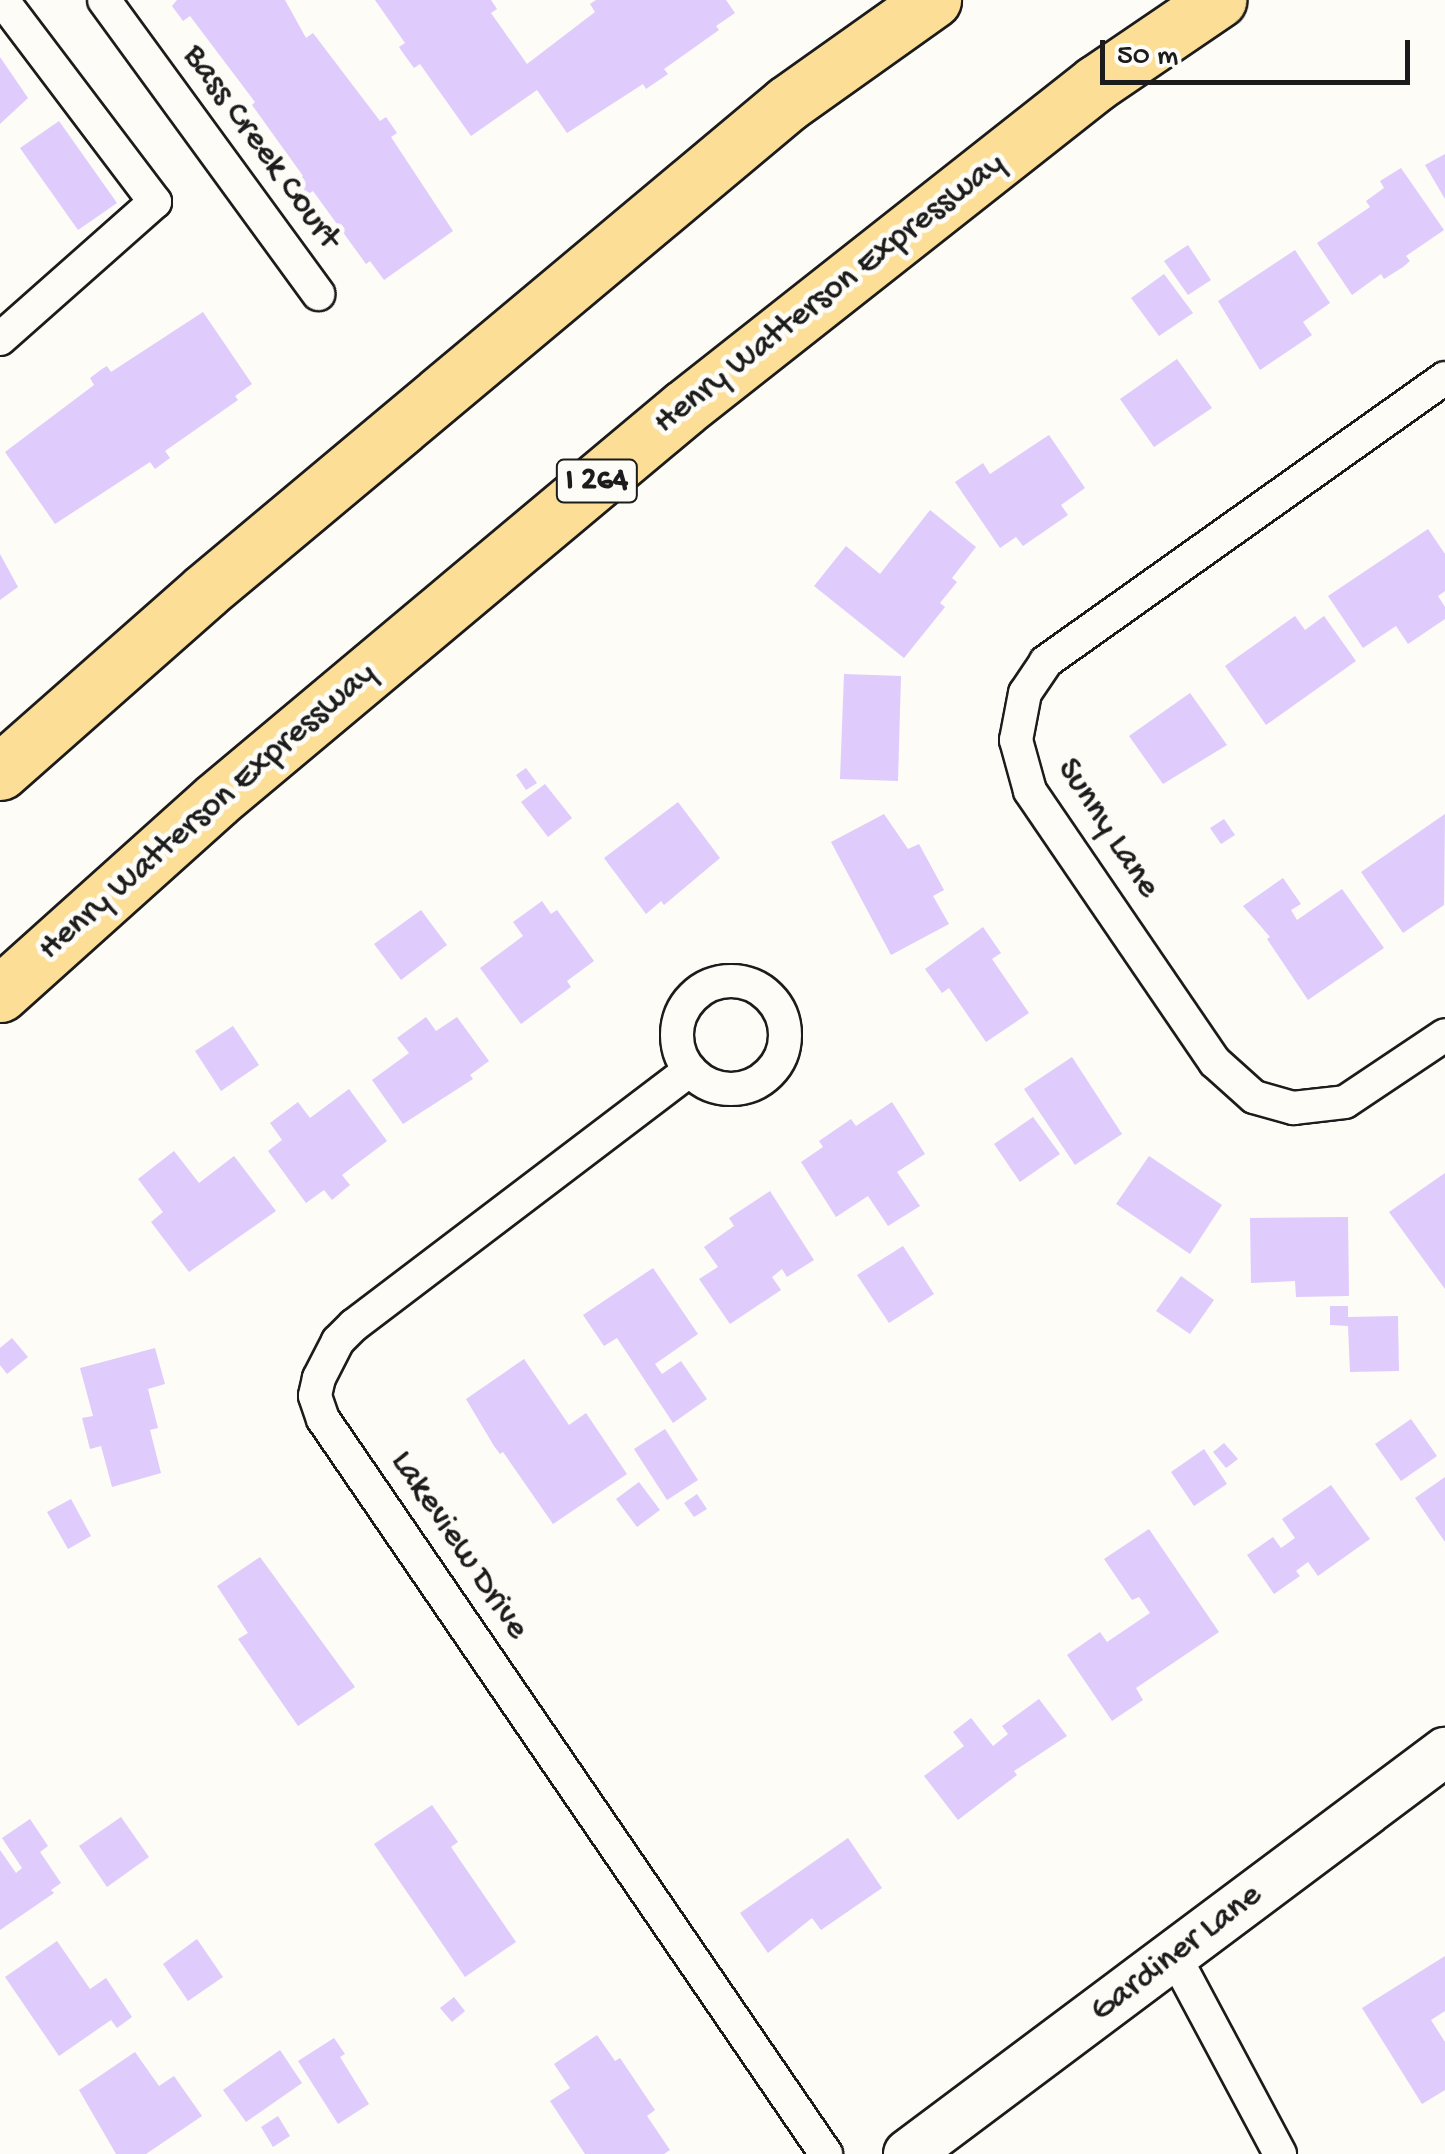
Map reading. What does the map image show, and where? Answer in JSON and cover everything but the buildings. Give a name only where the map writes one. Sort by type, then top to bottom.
[{"type":"highway","points":[[0,772],[205,591],[788,103],[933,0]]},
{"type":"highway","name":"Henry Watterson Expressway","points":[[0,994],[216,800],[684,408],[1096,84],[1218,0]]},
{"type":"main road","name":"Gardiner Lane","points":[[908,2154],[1445,1752]]},
{"type":"street","points":[[0,339],[155,202],[2,0]]},
{"type":"street","name":"Bass Creek Court","points":[[104,0],[318,294]]},
{"type":"street","name":"Sunny Lane","points":[[1445,378],[1046,662],[1025,693],[1016,740],[1030,791],[1215,1062],[1254,1097],[1293,1108],[1345,1102],[1445,1034]]},
{"type":"street","name":"Lakeview Drive","points":[[690,1070],[354,1325],[332,1354],[315,1396],[323,1420],[826,2154]]},
{"type":"street","points":[[1175,1956],[1280,2154]]}]
